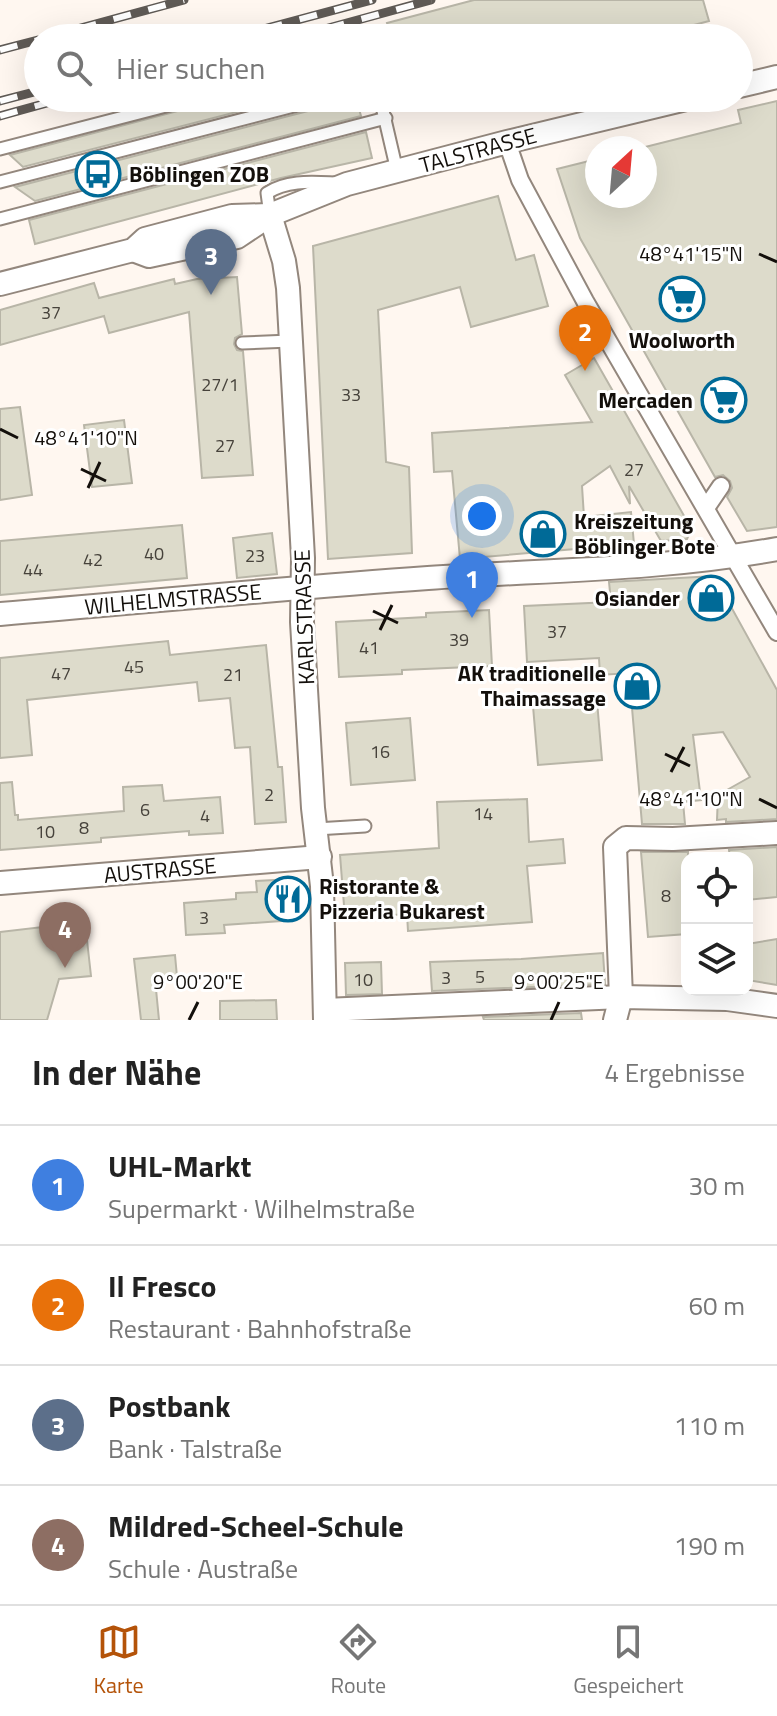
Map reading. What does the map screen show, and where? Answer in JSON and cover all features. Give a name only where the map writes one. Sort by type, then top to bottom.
[{"type":"street","points":[[753,82],[776,76]]},
{"type":"street","name":"TALSTRASSE","points":[[1,281],[133,250],[145,239],[232,216],[270,215],[347,184],[632,112]]},
{"type":"street","points":[[507,142],[520,180],[539,217],[777,632]]},
{"type":"street","name":"KARLSTRASSE","points":[[270,215],[284,261],[290,341],[313,808],[320,857],[325,1015]]},
{"type":"street","points":[[706,508],[721,486]]},
{"type":"street","name":"WILHELMSTRASSE","points":[[0,614],[734,557],[777,549]]},
{"type":"street","points":[[615,1020],[621,997],[615,847],[626,838],[673,839],[777,833]]},
{"type":"street","name":"AUSTRASSE","points":[[0,883],[320,857]]},
{"type":"street","points":[[325,1015],[621,997],[727,999],[777,1006]]},
{"type":"lane","points":[[0,149],[143,112]]},
{"type":"lane","points":[[0,182],[271,112]]},
{"type":"lane","points":[[384,112],[397,171]]},
{"type":"lane","points":[[0,219],[386,118]]},
{"type":"lane","points":[[242,343],[290,341]]},
{"type":"lane","points":[[316,829],[365,826]]},
{"type":"building","points":[[474,0],[703,0],[709,21],[698,24],[387,23]]},
{"type":"building","name":"Mercaden","points":[[777,101],[777,527],[747,531],[727,497],[732,488],[730,481],[723,475],[715,477],[580,238],[557,169],[585,162],[585,208],[657,208],[657,144],[741,123],[738,112],[753,112],[753,107]]},
{"type":"building","points":[[174,112],[237,112],[23,167],[10,155]]},
{"type":"building","points":[[304,112],[360,112],[361,116],[35,201],[15,187]]},
{"type":"building","points":[[366,132],[372,158],[281,178],[35,244],[29,220]]},
{"type":"building","points":[[498,196],[516,260],[534,255],[548,306],[471,327],[460,287],[378,310],[386,462],[409,467],[412,553],[328,559],[313,246]]},
{"type":"building","points":[[237,277],[242,334],[235,338],[234,344],[237,350],[243,351],[253,475],[202,478],[189,312],[109,333],[104,316],[0,345],[0,310],[94,283],[99,298],[174,279],[175,284],[197,279]]},
{"type":"building","points":[[594,358],[687,521],[691,530],[687,539],[661,541],[629,486],[630,504],[610,466],[582,486],[584,517],[631,512],[634,544],[460,559],[452,471],[434,472],[432,433],[592,422],[565,375]]},
{"type":"building","points":[[20,407],[32,495],[0,500],[0,409]]},
{"type":"building","points":[[124,420],[132,483],[92,487],[84,425]]},
{"type":"building","points":[[182,525],[187,578],[0,595],[0,541]]},
{"type":"building","points":[[272,533],[277,574],[237,578],[233,538]]},
{"type":"building","points":[[714,576],[777,690],[777,819],[717,820],[718,795],[750,777],[723,732],[693,735],[701,800],[683,802],[685,824],[642,824],[629,673],[600,675],[599,658],[527,662],[524,606],[611,602],[609,582]]},
{"type":"building","points":[[489,610],[492,666],[402,670],[402,674],[339,677],[336,622]]},
{"type":"building","points":[[168,641],[170,655],[266,645],[286,822],[255,824],[250,747],[235,748],[230,698],[199,701],[197,682],[27,700],[32,755],[0,758],[0,658]]},
{"type":"building","points":[[597,701],[602,760],[538,765],[533,706]]},
{"type":"building","points":[[410,718],[415,780],[351,785],[346,723]]},
{"type":"building","points":[[12,782],[18,820],[124,811],[123,787],[162,785],[164,801],[220,797],[223,833],[189,835],[189,831],[0,850],[0,783]]},
{"type":"building","points":[[527,799],[529,842],[563,839],[565,863],[527,866],[532,922],[408,931],[407,914],[345,918],[340,855],[439,848],[437,802]]},
{"type":"building","points":[[777,847],[777,897],[753,899],[753,852],[729,850]]},
{"type":"building","points":[[641,852],[681,852],[681,934],[648,937]]},
{"type":"building","points":[[293,879],[295,920],[224,925],[225,933],[186,935],[184,903],[236,899],[236,893],[257,892],[256,881]]},
{"type":"building","points":[[85,922],[91,976],[59,979],[47,1020],[0,1020],[0,932]]},
{"type":"building","points":[[777,939],[777,985],[753,981],[753,943]]},
{"type":"building","points":[[603,953],[605,984],[432,991],[430,962]]},
{"type":"building","points":[[175,955],[177,977],[155,979],[159,1020],[141,1020],[134,959]]},
{"type":"building","points":[[381,962],[382,994],[346,995],[345,963]]},
{"type":"building","points":[[276,1000],[277,1020],[220,1020],[220,1001]]},
{"type":"building","points":[[581,1013],[582,1020],[484,1020],[483,1017]]},
{"type":"railway","points":[[96,24],[184,0]]},
{"type":"railway","points":[[282,24],[372,0]]},
{"type":"railway","points":[[343,24],[431,0]]},
{"type":"railway","points":[[0,50],[24,44]]},
{"type":"railway","points":[[0,101],[24,95]]},
{"type":"railway","points":[[0,116],[24,109]]},
{"type":"place","name":"Böblingen ZOB","points":[[98,174]]},
{"type":"place","name":"Postbank","points":[[211,295]]},
{"type":"place","name":"Woolworth","points":[[682,299]]},
{"type":"place","name":"Il Fresco","points":[[585,371]]},
{"type":"place","name":"Mercaden","points":[[724,400]]},
{"type":"place","name":"Kreiszeitung Böblinger Bote","points":[[543,534]]},
{"type":"place","name":"Osiander","points":[[711,598]]},
{"type":"place","name":"UHL-Markt","points":[[472,618]]},
{"type":"place","name":"AK traditionelle Thaimassage","points":[[637,686]]},
{"type":"place","name":"Ristorante & Pizzeria Bukarest","points":[[288,899]]},
{"type":"place","name":"Mildred-Scheel-Schule","points":[[65,968]]}]
